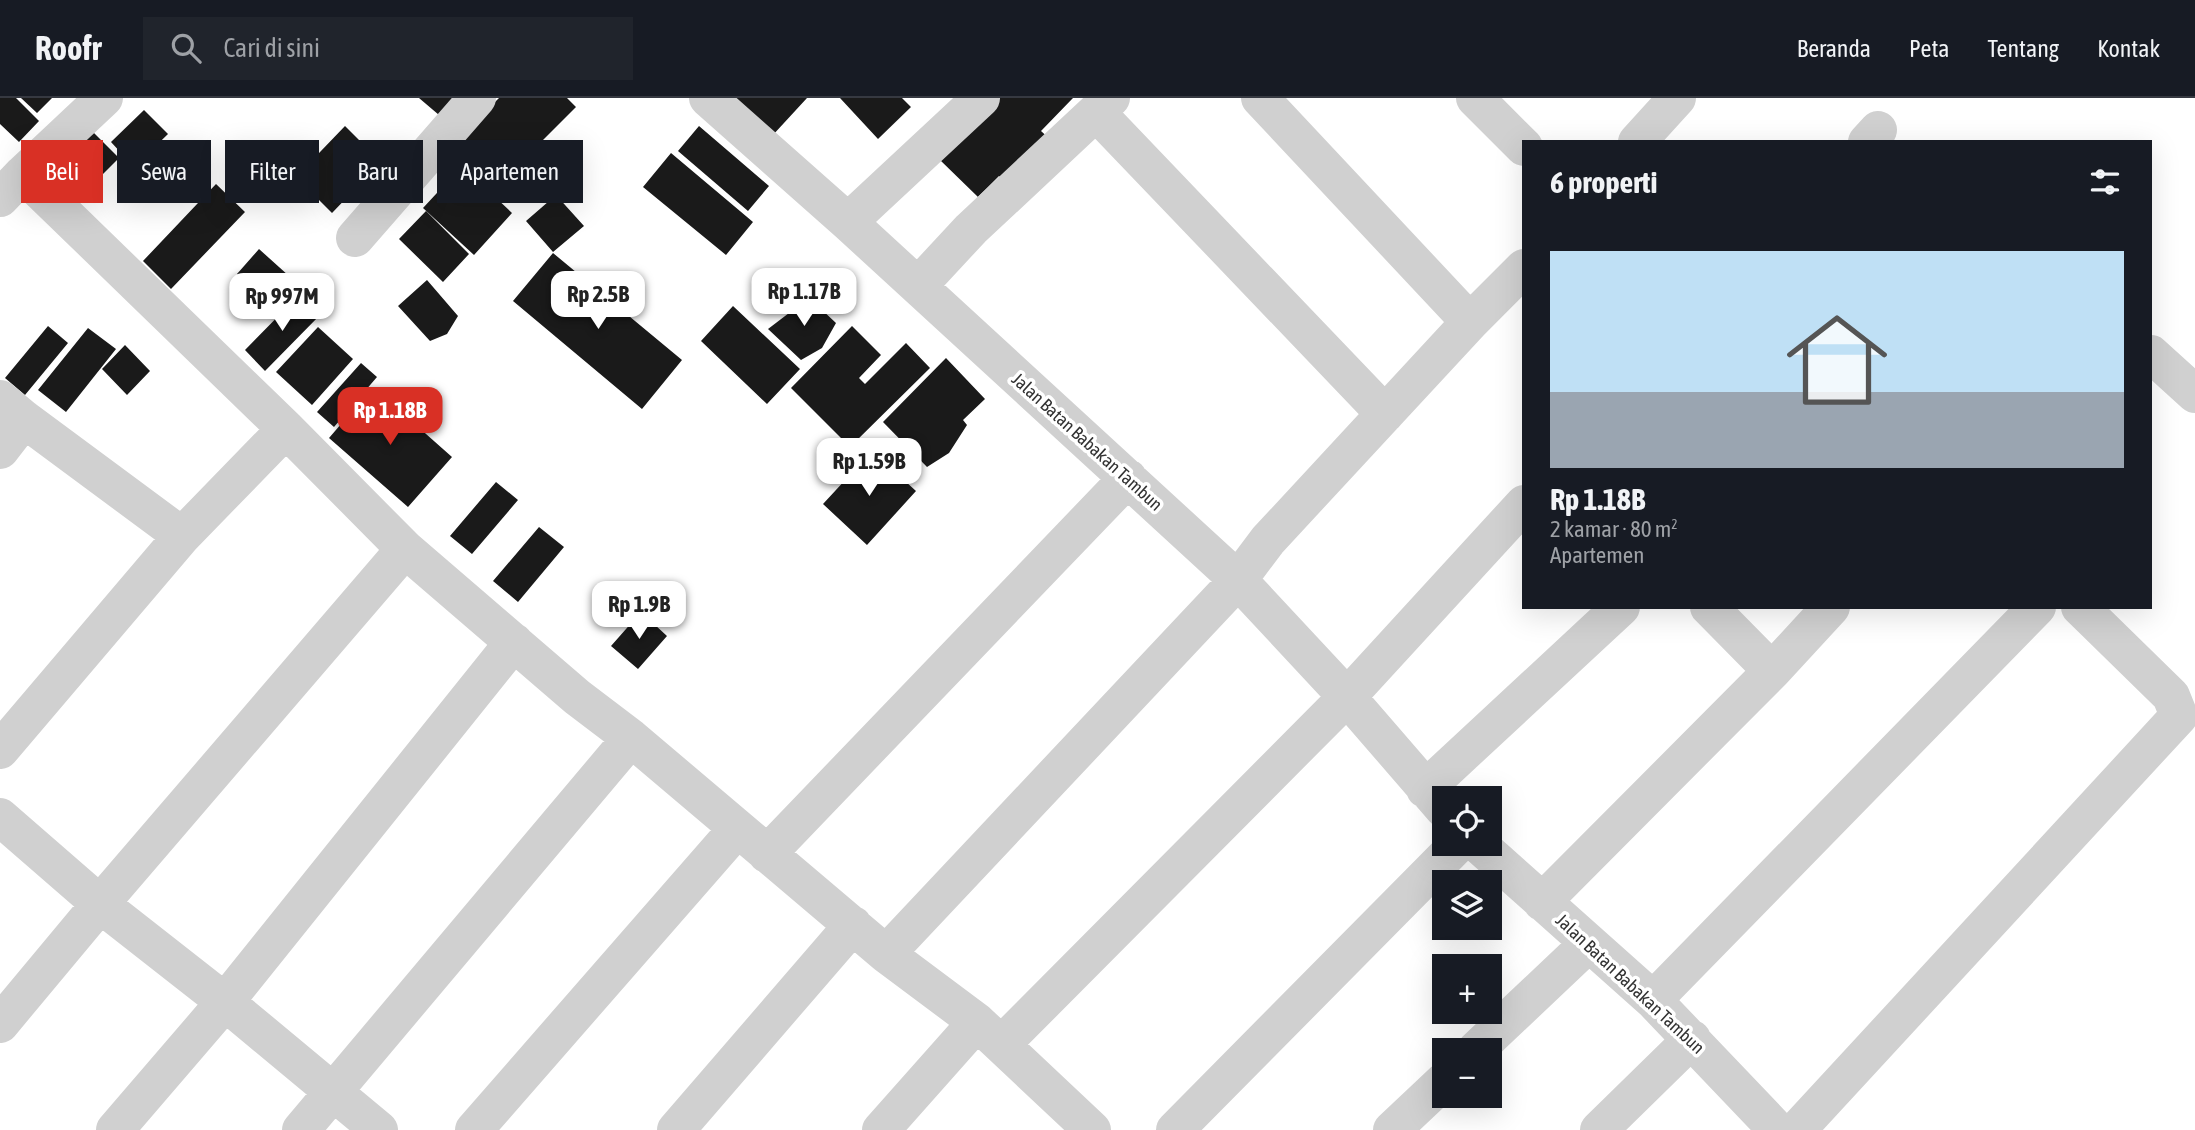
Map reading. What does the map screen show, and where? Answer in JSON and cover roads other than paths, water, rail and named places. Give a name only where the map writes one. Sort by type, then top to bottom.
[{"type":"street","points":[[104,98],[11,186],[286,429],[405,549],[886,954],[990,1033],[1087,1128]]},
{"type":"street","points":[[355,238],[477,98]]},
{"type":"street","name":"Jalan Batan Babakan Tambun","points":[[708,98],[848,222],[1238,580],[1347,697],[1432,797]]},
{"type":"street","points":[[848,222],[981,98]]},
{"type":"street","points":[[1260,98],[1470,322]]},
{"type":"street","points":[[1475,98],[1522,145]]},
{"type":"street","points":[[1638,140],[1667,102]]},
{"type":"street","points":[[918,286],[971,229],[1103,105],[1385,414]]},
{"type":"street","points":[[886,954],[1238,580],[1268,540],[1470,322],[1522,270]]},
{"type":"street","points":[[2152,355],[2195,394]]},
{"type":"street","points":[[0,450],[12,409],[182,536]]},
{"type":"street","points":[[0,750],[182,536],[286,429]]},
{"type":"street","points":[[767,854],[1128,478]]},
{"type":"street","points":[[881,1130],[990,1033],[1347,697],[1522,506]]},
{"type":"street","points":[[0,1024],[405,549]]},
{"type":"street","points":[[1447,786],[1619,609]]},
{"type":"street","points":[[1711,609],[1772,671]]},
{"type":"street","points":[[1542,902],[1772,671],[1829,609]]},
{"type":"street","points":[[1653,1000],[2035,609]]},
{"type":"street","points":[[1797,1130],[2187,726],[2171,696],[2082,609]]},
{"type":"street","points":[[115,1130],[225,1002],[514,642]]},
{"type":"street","points":[[301,1130],[631,738]]},
{"type":"street","points":[[0,817],[100,904],[225,1002],[379,1130]]},
{"type":"street","points":[[474,1130],[737,829]]},
{"type":"street","points":[[1175,1130],[1446,856]]},
{"type":"street","name":"Jalan Batan Babakan Tambun","points":[[1491,856],[1653,1000],[1777,1130]]},
{"type":"street","points":[[676,1130],[853,925]]},
{"type":"street","points":[[1489,1038],[1588,944]]},
{"type":"street","points":[[1599,1130],[1692,1039]]},
{"type":"street","points":[[1392,1130],[1432,1092]]}]
